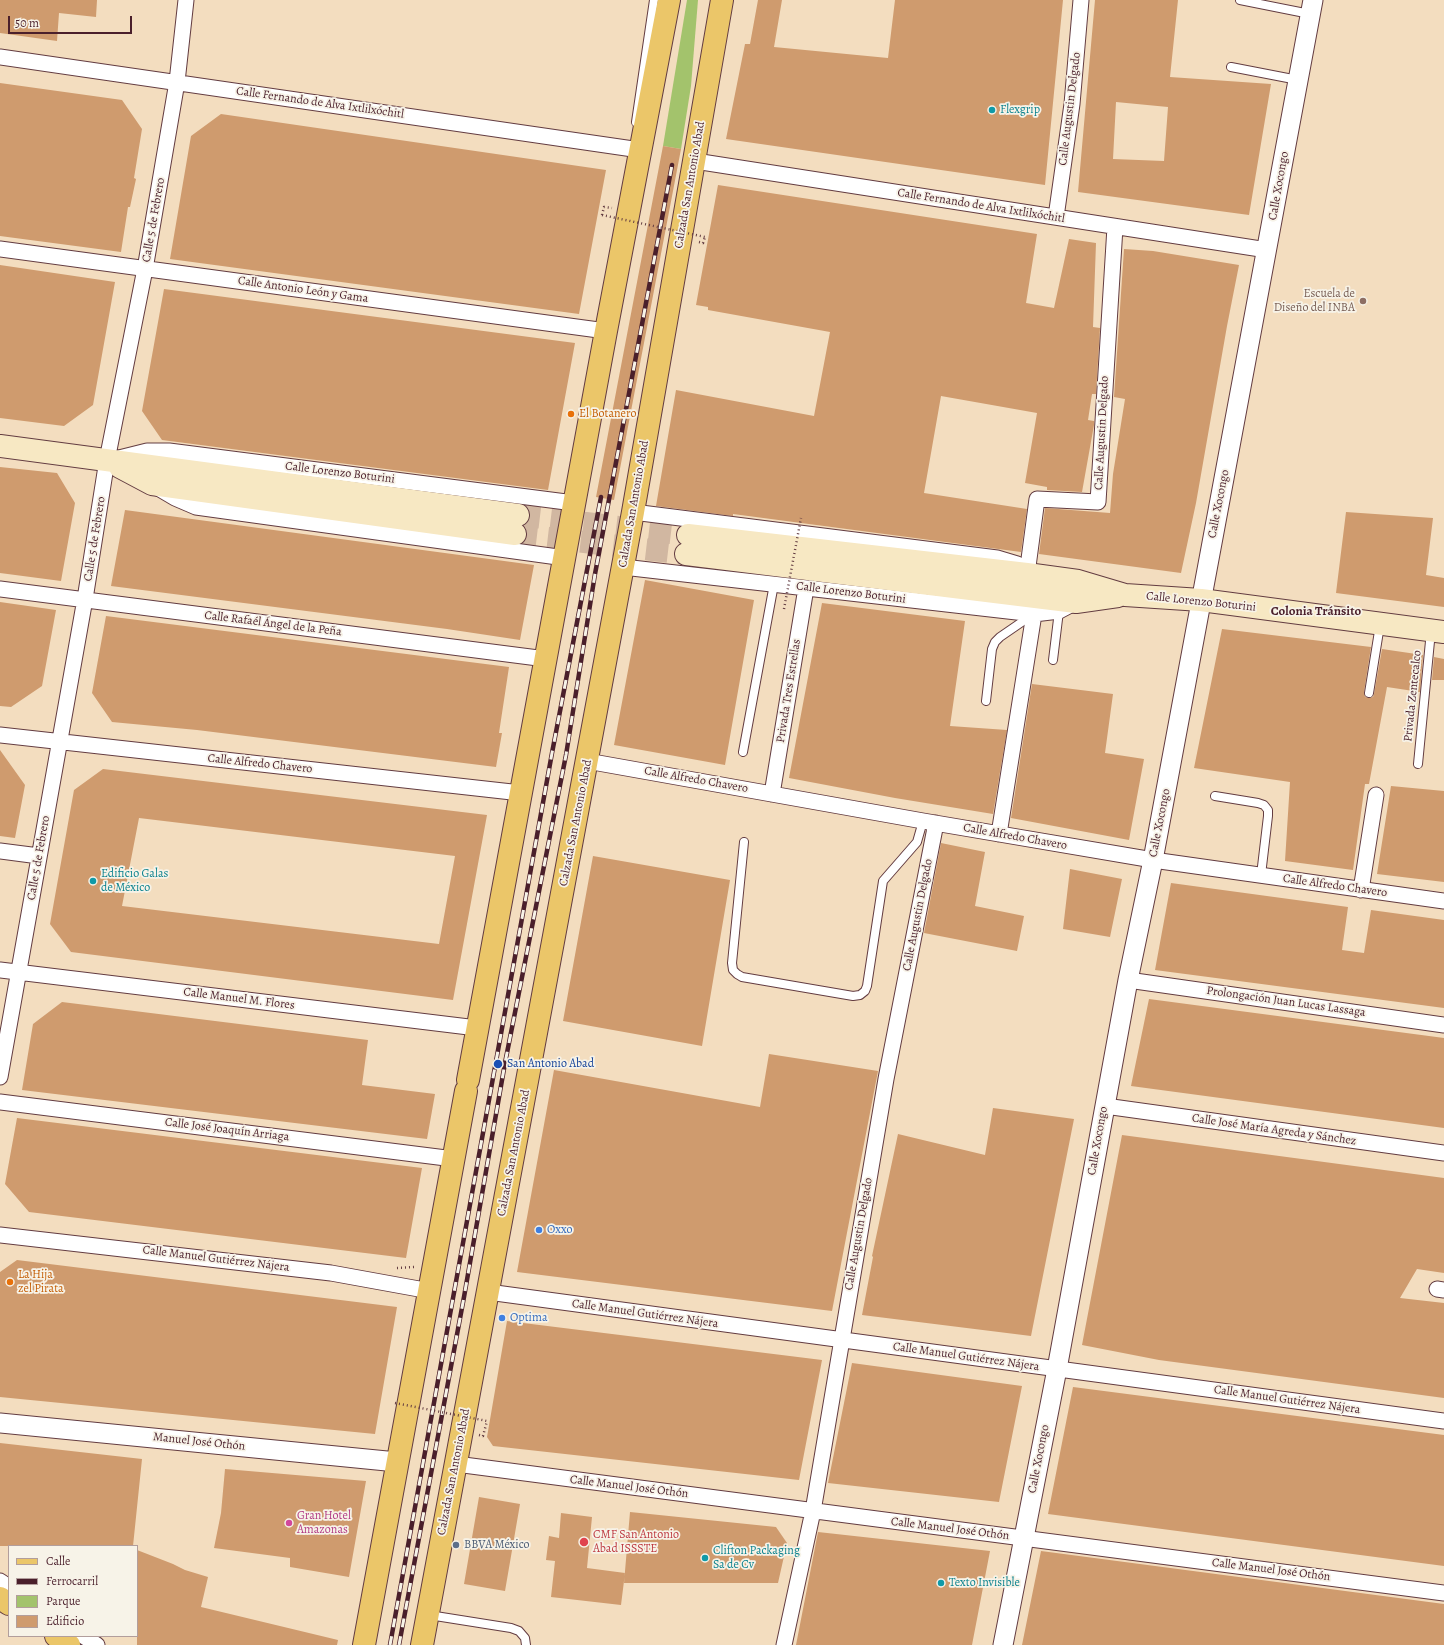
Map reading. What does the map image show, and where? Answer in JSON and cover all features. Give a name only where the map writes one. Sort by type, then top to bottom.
[{"type":"main road","points":[[364,1645],[574,503],[669,0]]},
{"type":"main road","name":"Calzada San Antonio Abad","points":[[422,1645],[634,512],[722,0]]},
{"type":"main road","name":"Calle Lorenzo Boturini","points":[[0,446],[107,460],[517,524],[152,484],[107,460]]},
{"type":"main road","name":"Calle Lorenzo Boturini","points":[[1125,594],[1068,607],[687,544],[1027,574],[1078,581],[1125,594],[1201,600],[1438,631]]},
{"type":"main road","points":[[57,1637],[69,1645]]},
{"type":"street","name":"Calle 5 de Febrero","points":[[0,1077],[85,599],[107,460],[145,269],[177,82],[186,0]]},
{"type":"street","name":"Calle Augustin Delgado","points":[[1056,218],[1072,104],[1082,0]]},
{"type":"street","name":"Calle Xocongo","points":[[1004,1645],[1057,1369],[1128,980],[1153,860],[1311,7]]},
{"type":"street","name":"Calle Fernando de Alva Ixtlilxóchitl","points":[[0,57],[640,150]]},
{"type":"street","name":"Calle Fernando de Alva Ixtlilxóchitl","points":[[694,161],[1267,250]]},
{"type":"street","name":"Calle Augustin Delgado","points":[[1027,574],[1037,499],[1098,502],[1115,227]]},
{"type":"street","name":"Calle Antonio León y Gama","points":[[0,249],[606,331]]},
{"type":"street","name":"Calle Lorenzo Boturini","points":[[107,460],[147,451],[169,451],[574,503]]},
{"type":"street","name":"Calle Lorenzo Boturini","points":[[152,484],[175,498],[196,507],[565,558]]},
{"type":"street","name":"Calle Lorenzo Boturini","points":[[634,512],[998,558],[1017,564],[1027,574]]},
{"type":"street","name":"Calle Lorenzo Boturini","points":[[623,567],[1034,614],[1068,607]]},
{"type":"street","name":"Privada Tres Estrellas","points":[[772,794],[806,588]]},
{"type":"street","name":"Calle Rafaél Ángel de la Peña","points":[[0,589],[546,659]]},
{"type":"street","points":[[999,834],[1034,614]]},
{"type":"street","name":"Calle Alfredo Chavero","points":[[0,735],[521,793]]},
{"type":"street","name":"Calle Alfredo Chavero","points":[[587,761],[1153,860],[1444,901]]},
{"type":"street","points":[[1361,890],[1376,795]]},
{"type":"street","name":"Calle Augustin Delgado","points":[[784,1645],[813,1511],[929,822]]},
{"type":"street","points":[[0,851],[39,856]]},
{"type":"street","name":"Calle Manuel M. Flores","points":[[0,970],[477,1028]]},
{"type":"street","name":"Prolongación Juan Lucas Lassaga","points":[[1128,980],[1444,1024]]},
{"type":"street","name":"Calle José Joaquín Arriaga","points":[[0,1102],[454,1159]]},
{"type":"street","name":"Calle José María Agreda y Sánchez","points":[[1105,1106],[1444,1154]]},
{"type":"street","name":"Calle Manuel Gutiérrez Nájera","points":[[0,1235],[331,1273],[430,1291]]},
{"type":"street","name":"Calle Manuel Gutiérrez Nájera","points":[[488,1292],[1444,1421]]},
{"type":"street","name":"Manuel José Othón","points":[[0,1423],[397,1462]]},
{"type":"street","name":"Calle Manuel José Othón","points":[[456,1464],[1444,1593]]},
{"type":"street","points":[[85,1637],[97,1645]]},
{"type":"lane","points":[[640,150],[635,119],[654,0]]},
{"type":"lane","points":[[1240,0],[1311,7]]},
{"type":"lane","points":[[1231,67],[1298,80]]},
{"type":"lane","points":[[743,752],[774,584]]},
{"type":"lane","points":[[1053,660],[1068,607]]},
{"type":"lane","points":[[986,701],[992,649],[995,642],[1006,632],[1034,614]]},
{"type":"lane","points":[[1369,692],[1380,624]]},
{"type":"lane","name":"Privada Zentecalco","points":[[1418,764],[1438,631]]},
{"type":"lane","points":[[1215,796],[1258,803],[1264,805],[1268,810],[1261,875]]},
{"type":"lane","points":[[744,842],[732,963],[733,970],[742,977],[860,995],[865,991],[867,986],[883,881],[917,842],[929,822]]},
{"type":"lane","points":[[428,1615],[511,1628],[519,1631],[525,1638],[526,1645]]},
{"type":"path","points":[[602,215],[705,237]]},
{"type":"path","points":[[784,609],[801,518]]},
{"type":"path","points":[[395,1403],[487,1421],[483,1436]]},
{"type":"green space","points":[[687,0],[698,0],[691,86],[681,149],[663,146]]},
{"type":"building","points":[[0,0],[97,0],[96,17],[59,13],[57,41],[0,33]]},
{"type":"building","points":[[758,0],[782,0],[774,47],[888,58],[895,0],[1063,0],[1045,185],[726,139],[745,44],[750,44]]},
{"type":"building","points":[[1095,0],[1178,0],[1170,77],[1271,84],[1249,215],[1078,192]],"holes":[[[1116,102],[1168,107],[1164,161],[1113,159]]]},
{"type":"building","points":[[0,83],[122,100],[142,129],[134,178],[136,179],[130,207],[128,207],[121,252],[0,236]]},
{"type":"building","points":[[221,114],[606,170],[579,314],[170,259],[191,136]]},
{"type":"building","points":[[663,146],[681,149],[614,500],[596,497]]},
{"type":"building","points":[[718,185],[1037,234],[1026,303],[1054,308],[1069,239],[1096,243],[1093,327],[1100,328],[1096,394],[1092,394],[1088,420],[1094,421],[1094,425],[1082,492],[1047,490],[1047,487],[1025,483],[1037,413],[941,396],[924,493],[1027,509],[1021,552],[733,514],[733,516],[656,506],[676,390],[814,416],[830,332],[708,310],[708,307],[696,305]]},
{"type":"building","points":[[1124,249],[1153,251],[1239,265],[1196,503],[1181,573],[1039,554],[1045,508],[1110,513],[1113,474],[1125,399],[1114,397]]},
{"type":"building","points":[[0,265],[115,282],[93,405],[64,426],[0,418]]},
{"type":"building","points":[[164,289],[575,343],[548,490],[162,440],[142,411]]},
{"type":"building","points":[[0,467],[57,473],[75,503],[61,581],[0,573]]},
{"type":"building","points":[[125,510],[534,565],[520,640],[447,629],[111,586]]},
{"type":"building","points":[[1346,512],[1433,518],[1426,575],[1444,578],[1444,607],[1336,593]]},
{"type":"building","points":[[645,580],[754,600],[725,765],[614,745]]},
{"type":"building","points":[[0,602],[56,610],[42,686],[11,707],[0,706]]},
{"type":"building","points":[[822,603],[965,621],[950,726],[1007,730],[993,814],[895,798],[789,778]]},
{"type":"building","points":[[106,616],[509,667],[499,733],[502,733],[496,767],[197,730],[112,722],[92,693]]},
{"type":"building","points":[[1222,629],[1371,647],[1364,692],[1365,697],[1369,698],[1373,697],[1374,694],[1382,649],[1423,655],[1420,692],[1387,687],[1369,784],[1365,784],[1353,870],[1285,861],[1290,782],[1194,768]]},
{"type":"building","points":[[1434,657],[1444,659],[1444,680],[1432,680]]},
{"type":"building","points":[[1032,684],[1113,694],[1105,753],[1144,759],[1129,840],[1011,818]]},
{"type":"building","points":[[0,750],[25,785],[15,838],[0,836]]},
{"type":"building","name":"Edificio Galas de México","points":[[103,769],[487,815],[453,1000],[71,952],[50,924],[74,790]],"holes":[[[139,818],[455,856],[439,944],[122,906]]]},
{"type":"building","points":[[1391,786],[1444,791],[1444,882],[1377,874]]},
{"type":"building","points":[[941,843],[985,852],[975,906],[1024,916],[1017,951],[924,933]]},
{"type":"building","points":[[593,856],[730,880],[702,1046],[563,1021]]},
{"type":"building","points":[[1070,869],[1122,879],[1110,937],[1063,929]]},
{"type":"building","points":[[1171,883],[1348,907],[1342,950],[1364,953],[1371,910],[1444,920],[1444,1008],[1155,970]]},
{"type":"building","points":[[1149,999],[1444,1038],[1444,1128],[1131,1086]]},
{"type":"building","points":[[62,1002],[368,1040],[362,1085],[435,1094],[427,1139],[22,1090],[33,1024]]},
{"type":"building","points":[[769,1054],[878,1071],[832,1311],[517,1272],[554,1070],[760,1107]]},
{"type":"building","points":[[993,1108],[1074,1119],[1031,1336],[862,1315],[872,1256],[898,1134],[985,1155]]},
{"type":"building","points":[[17,1118],[422,1168],[406,1258],[29,1212],[5,1184]]},
{"type":"building","points":[[1122,1135],[1444,1178],[1444,1273],[1417,1269],[1400,1298],[1444,1303],[1444,1398],[1159,1360],[1082,1345]]},
{"type":"building","points":[[17,1260],[397,1307],[375,1434],[0,1397],[0,1272]]},
{"type":"building","points":[[507,1321],[822,1360],[799,1480],[493,1446],[487,1437]]},
{"type":"building","points":[[852,1363],[1022,1386],[999,1502],[828,1483]]},
{"type":"building","points":[[1073,1387],[1444,1435],[1444,1566],[1048,1514]]},
{"type":"building","points":[[0,1443],[142,1459],[133,1545],[0,1546]]},
{"type":"building","name":"Gran Hotel Amazonas","points":[[225,1469],[366,1481],[349,1577],[290,1567],[290,1558],[214,1548],[221,1513]]},
{"type":"building","points":[[479,1497],[520,1504],[505,1591],[464,1584]]},
{"type":"building","name":"Clifton Packaging Sa de Cv","points":[[630,1512],[776,1527],[787,1543],[778,1583],[624,1583]]},
{"type":"building","points":[[561,1513],[592,1517],[587,1568],[625,1573],[621,1605],[551,1597],[555,1561],[546,1560],[549,1536],[559,1538]]},
{"type":"building","points":[[818,1532],[990,1551],[972,1645],[796,1645]]},
{"type":"building","points":[[138,1550],[185,1570],[208,1577],[201,1607],[338,1640],[337,1645],[137,1645]]},
{"type":"building","points":[[1041,1551],[1444,1604],[1444,1645],[1022,1645]]},
{"type":"tunnel","points":[[518,515],[688,535]]},
{"type":"tunnel","points":[[515,534],[686,554]]},
{"type":"railway","points":[[399,1645],[464,1297],[505,1063],[566,755],[595,574],[672,165]]},
{"type":"railway","points":[[390,1645],[552,753],[601,497]]},
{"type":"place","name":"Flexgrip","points":[[992,110]]},
{"type":"place","name":"Escuela de Diseño del INBA","points":[[1363,301]]},
{"type":"place","name":"El Botanero","points":[[571,414]]},
{"type":"place","name":"Edificio Galas de México","points":[[93,881]]},
{"type":"place","name":"San Antonio Abad","points":[[498,1064]]},
{"type":"place","name":"Oxxo","points":[[539,1230]]},
{"type":"place","name":"La Hija zel Pirata","points":[[10,1282]]},
{"type":"place","name":"Optima","points":[[502,1318]]},
{"type":"place","name":"Gran Hotel Amazonas","points":[[289,1523]]},
{"type":"place","name":"CMF San Antonio Abad ISSSTE","points":[[584,1542]]},
{"type":"place","name":"BBVA México","points":[[456,1545]]},
{"type":"place","name":"Clifton Packaging Sa de Cv","points":[[705,1558]]},
{"type":"place","name":"Texto Invisible","points":[[941,1583]]},
{"type":"district","name":"Colonia Tránsito","points":[[1316,612]]}]
